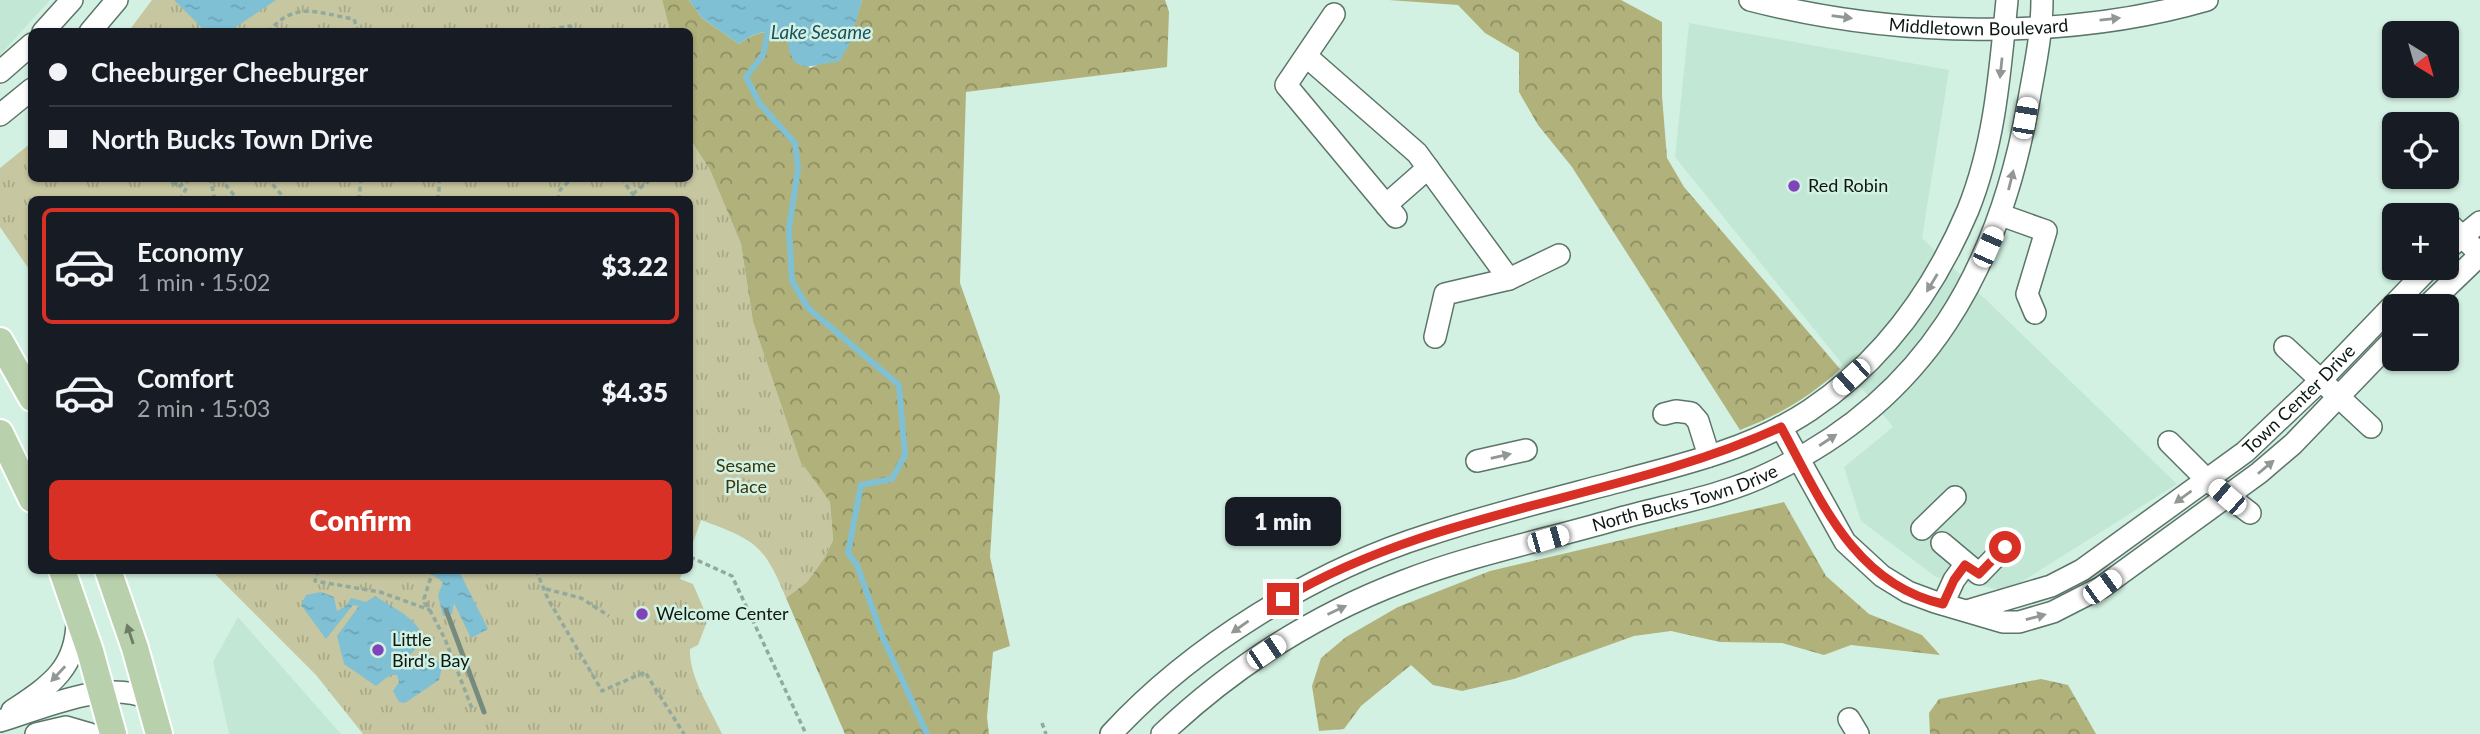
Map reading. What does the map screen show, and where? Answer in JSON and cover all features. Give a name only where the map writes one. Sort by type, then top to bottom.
[{"type":"main road","points":[[0,341],[28,391]]},
{"type":"main road","points":[[0,433],[28,491]]},
{"type":"main road","points":[[63,574],[102,691],[113,734]]},
{"type":"main road","points":[[109,574],[159,734]]},
{"type":"street","points":[[47,28],[72,0]]},
{"type":"street","points":[[93,28],[117,0]]},
{"type":"street","name":"Middletown Boulevard","points":[[1750,0],[1869,21],[2004,28],[2141,16],[2207,0]]},
{"type":"street","name":"North Bucks Town Drive","points":[[1111,734],[1149,695],[1245,623],[1305,586],[1362,559],[1426,535],[1709,456],[1781,427],[1837,390],[1880,350],[1924,295],[1941,268],[1968,208],[1984,159],[1994,112],[2007,0]]},
{"type":"street","name":"North Bucks Town Drive","points":[[1162,734],[1222,682],[1288,637],[1344,607],[1406,580],[1709,496],[1768,474],[1798,458],[1857,419],[1897,384],[1940,336],[1968,291],[2001,215],[2025,118],[2042,26],[2042,0]]},
{"type":"street","points":[[1334,14],[1286,85],[1391,211],[1428,168]]},
{"type":"street","points":[[0,72],[28,48]]},
{"type":"street","points":[[1306,56],[1417,153],[1509,279]]},
{"type":"street","points":[[0,115],[28,92]]},
{"type":"street","points":[[2001,215],[2046,231],[2027,294],[2035,313]]},
{"type":"street","points":[[2459,240],[2480,222]]},
{"type":"street","points":[[2439,294],[2480,255],[2459,245]]},
{"type":"street","points":[[1435,337],[1445,293],[1509,279],[1559,255]]},
{"type":"street","name":"Town Center Drive","points":[[1970,610],[2051,586],[2082,570],[2207,480],[2266,434],[2417,280]]},
{"type":"street","points":[[2284,347],[2371,427]]},
{"type":"street","name":"Town Center Drive","points":[[1781,427],[1846,542],[1864,561],[1908,592],[2003,622],[2019,622],[2072,604],[2102,587],[2227,497],[2293,444],[2382,352]]},
{"type":"street","points":[[1664,414],[1676,411],[1691,413],[1698,422],[1709,456]]},
{"type":"street","points":[[2169,442],[2207,480],[2250,513]]},
{"type":"street","points":[[1477,461],[1526,450]]},
{"type":"street","points":[[1922,529],[1955,497]]},
{"type":"street","points":[[1942,542],[1972,569]]},
{"type":"street","points":[[1943,604],[1954,580],[2005,547]]},
{"type":"street","points":[[1970,610],[1972,569]]},
{"type":"street","points":[[0,720],[40,692],[65,667],[77,638],[77,611]]},
{"type":"street","points":[[0,720],[102,691],[133,692],[149,698]]},
{"type":"street","points":[[36,734],[66,727],[90,734]]},
{"type":"path","points":[[272,28],[282,16],[295,10],[354,19],[357,28]]},
{"type":"path","points":[[174,182],[178,187],[189,183]]},
{"type":"path","points":[[223,182],[235,196]]},
{"type":"path","points":[[270,182],[283,196]]},
{"type":"path","points":[[624,182],[633,194],[647,182]]},
{"type":"path","points":[[182,196],[189,183]]},
{"type":"path","points":[[693,558],[732,576],[806,734]]},
{"type":"path","points":[[317,574],[315,581],[380,592],[430,610]]},
{"type":"path","points":[[432,574],[424,599],[473,711]]},
{"type":"path","points":[[538,574],[548,599],[602,691],[645,672],[684,734]]},
{"type":"path","points":[[546,589],[582,598],[609,616]]},
{"type":"path","points":[[1042,723],[1046,734]]},
{"type":"shaded area","points":[[0,0],[50,0],[0,55]]},
{"type":"shaded area","points":[[1689,23],[1949,70],[1922,238],[2177,484],[2007,591],[1936,577],[1861,521],[1844,467],[1893,427],[1675,157]]},
{"type":"shaded area","points":[[238,617],[341,734],[229,734],[213,662]]},
{"type":"green space","points":[[152,0],[662,0],[669,28],[131,28]]},
{"type":"green space","points":[[662,0],[689,0],[702,18],[739,44],[751,36],[771,33],[787,41],[810,68],[834,56],[847,43],[862,0],[1165,0],[1169,12],[1167,67],[966,92],[960,283],[1000,396],[990,557],[1010,646],[993,652],[987,717],[989,734],[845,734],[786,598],[807,582],[825,557],[833,540],[830,502],[800,461],[753,322],[741,244],[710,170],[693,144],[693,28],[669,28]]},
{"type":"green space","points":[[1389,0],[1621,0],[1662,22],[1662,96],[1667,158],[1684,187],[1840,369],[1793,404],[1740,430],[1572,167],[1538,125],[1519,92],[1519,53],[1485,33],[1458,5]]},
{"type":"green space","name":"Sesame Place","points":[[693,144],[710,170],[741,244],[753,322],[800,461],[830,502],[833,540],[825,557],[807,582],[786,598],[764,555],[746,539],[701,520],[693,543],[693,196],[28,196],[28,268],[0,227],[0,168],[28,145],[28,182],[693,182]]},
{"type":"green space","points":[[1784,502],[1826,576],[1869,614],[1922,635],[1940,655],[1851,645],[1824,655],[1782,643],[1720,642],[1671,631],[1634,636],[1514,679],[1462,691],[1433,685],[1411,665],[1361,706],[1344,729],[1319,731],[1312,686],[1321,658],[1346,637],[1398,607],[1490,571]]},
{"type":"green space","points":[[215,574],[682,574],[680,579],[693,584],[708,619],[698,645],[690,649],[691,660],[702,693],[722,734],[363,734],[316,675]]},
{"type":"green space","points":[[2041,679],[2068,685],[2096,734],[1930,734],[1929,713],[1939,699]]},
{"type":"water","points":[[174,0],[276,0],[234,28],[202,28]]},
{"type":"water","name":"Lake Sesame","points":[[689,0],[862,0],[850,43],[839,62],[806,66],[794,61],[788,42],[775,34],[764,32],[739,44],[702,18]]},
{"type":"water","points":[[460,574],[488,629],[471,638],[454,603],[452,614],[443,616],[438,595],[443,582],[433,575]]},
{"type":"water","name":"Little Bird's Bay","points":[[321,592],[334,597],[337,611],[346,606],[351,598],[366,602],[375,596],[402,613],[414,623],[423,636],[434,639],[432,647],[420,645],[404,660],[402,667],[412,669],[422,655],[433,655],[442,667],[439,680],[405,703],[399,702],[393,691],[399,682],[397,675],[390,675],[376,686],[344,664],[337,636],[359,606],[353,605],[326,639],[301,605],[306,595]]},
{"type":"waterway","points":[[768,31],[763,55],[746,77],[760,104],[795,143],[798,169],[789,228],[792,281],[808,308],[899,385],[905,455],[892,479],[861,485],[848,553],[857,565],[883,638],[927,734]]},
{"type":"railway","points":[[446,610],[484,712]]},
{"type":"place","name":"Red Robin","points":[[1794,186]]},
{"type":"place","name":"Welcome Center","points":[[642,614]]},
{"type":"place","name":"Little Bird's Bay","points":[[378,650]]},
{"type":"route","points":[[1283,599],[1362,559],[1426,535],[1680,466],[1781,427],[1846,542],[1882,576],[1908,592],[1943,604],[1954,580],[1965,565],[1979,574],[2005,547]]}]
